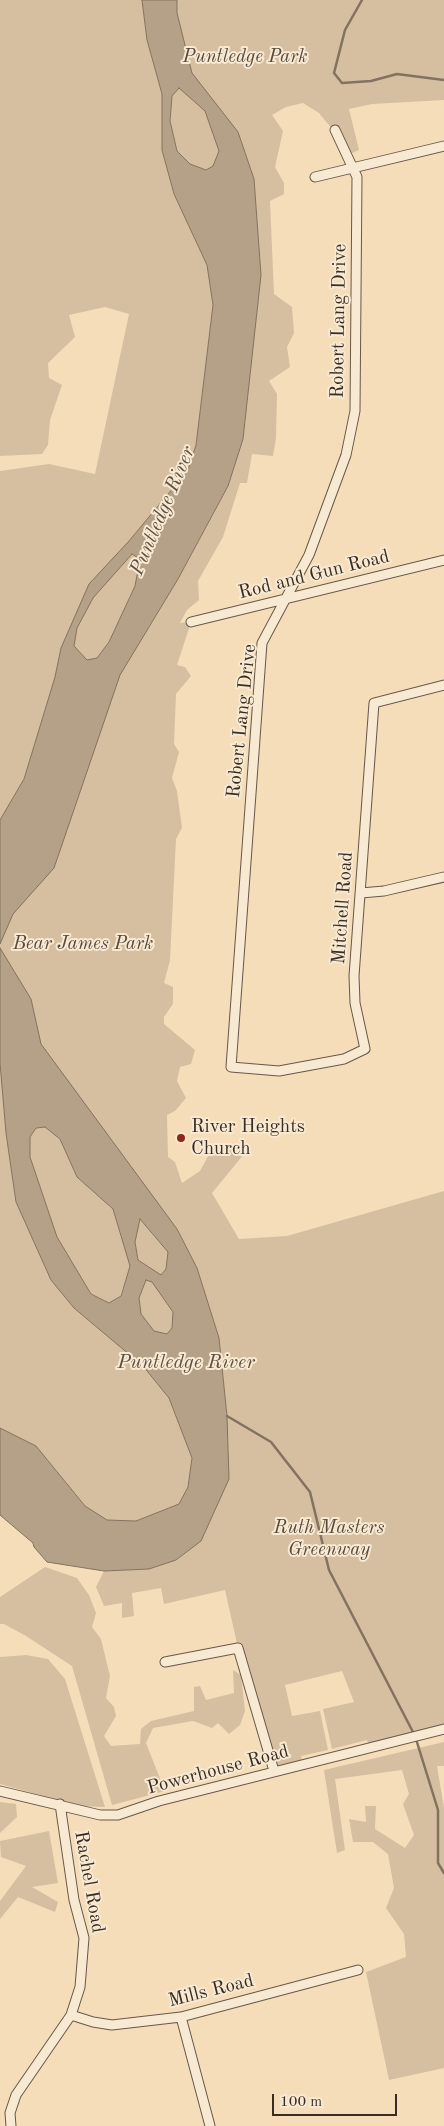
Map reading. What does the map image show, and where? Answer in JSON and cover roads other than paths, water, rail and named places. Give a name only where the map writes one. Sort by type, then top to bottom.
[{"type":"street","name":"Robert Lang Drive","points":[[231,1067],[262,644],[288,598],[309,555],[346,455],[355,411],[357,177],[335,130]]},
{"type":"street","points":[[315,178],[352,167],[444,146]]},
{"type":"street","name":"Rod and Gun Road","points":[[191,622],[444,560]]},
{"type":"street","name":"Mitchell Road","points":[[231,1067],[279,1071],[344,1058],[365,1049],[355,1003],[354,976],[374,703],[444,685]]},
{"type":"street","points":[[361,893],[384,891],[444,877]]},
{"type":"street","points":[[165,1662],[238,1648],[274,1771]]},
{"type":"street","name":"Powerhouse Road","points":[[0,1791],[100,1815],[118,1815],[159,1801],[444,1729]]},
{"type":"street","name":"Rachel Road","points":[[11,2126],[10,2113],[16,2095],[71,2015],[80,1987],[84,1938],[74,1900],[60,1804]]},
{"type":"street","name":"Mills Road","points":[[71,2015],[92,2022],[112,2025],[180,2017],[358,1970]]},
{"type":"street","points":[[180,2017],[210,2126]]},
{"type":"water","name":"Puntledge River","points":[[142,0],[177,0],[177,13],[192,73],[238,132],[254,179],[261,275],[243,439],[228,486],[178,579],[120,675],[54,868],[13,914],[0,944],[0,820],[24,779],[55,677],[61,648],[89,584],[129,541],[188,470],[196,445],[213,305],[207,265],[174,194],[162,150],[162,94],[147,40]],"holes":[[[179,88],[205,111],[219,151],[213,166],[206,170],[190,164],[177,151],[170,121],[172,96]],[[132,554],[140,559],[135,586],[109,642],[97,658],[87,660],[74,646],[77,628],[93,598]]]},
{"type":"water","name":"Puntledge River","points":[[0,948],[31,999],[41,1044],[177,1229],[197,1268],[219,1338],[227,1416],[229,1479],[201,1541],[176,1560],[149,1569],[104,1571],[47,1562],[34,1547],[33,1543],[0,1515],[0,1428],[36,1446],[85,1506],[107,1520],[136,1521],[179,1504],[188,1487],[192,1458],[169,1398],[143,1366],[74,1308],[51,1280],[16,1202],[6,1133],[0,1063]],"holes":[[[45,1127],[60,1139],[77,1177],[113,1209],[130,1266],[121,1296],[109,1303],[91,1294],[57,1237],[30,1157],[30,1137],[36,1128]],[[140,1219],[168,1252],[166,1269],[161,1275],[138,1260],[135,1242]],[[146,1280],[152,1282],[173,1312],[172,1328],[167,1334],[154,1331],[141,1314],[139,1298]]]},
{"type":"waterway","points":[[362,0],[345,30],[334,73],[342,83],[371,81],[397,74],[444,80]]},
{"type":"waterway","points":[[227,1416],[271,1442],[310,1492],[329,1570],[414,1734]]},
{"type":"waterway","points":[[416,1739],[438,1810],[438,1863],[444,1873]]},
{"type":"place","name":"River Heights Church","points":[[181,1138]]},
{"type":"park label","name":"Puntledge Park","points":[[245,57]]},
{"type":"park label","name":"Bear James Park","points":[[83,944]]},
{"type":"park label","name":"Ruth Masters Greenway","points":[[329,1539]]}]
